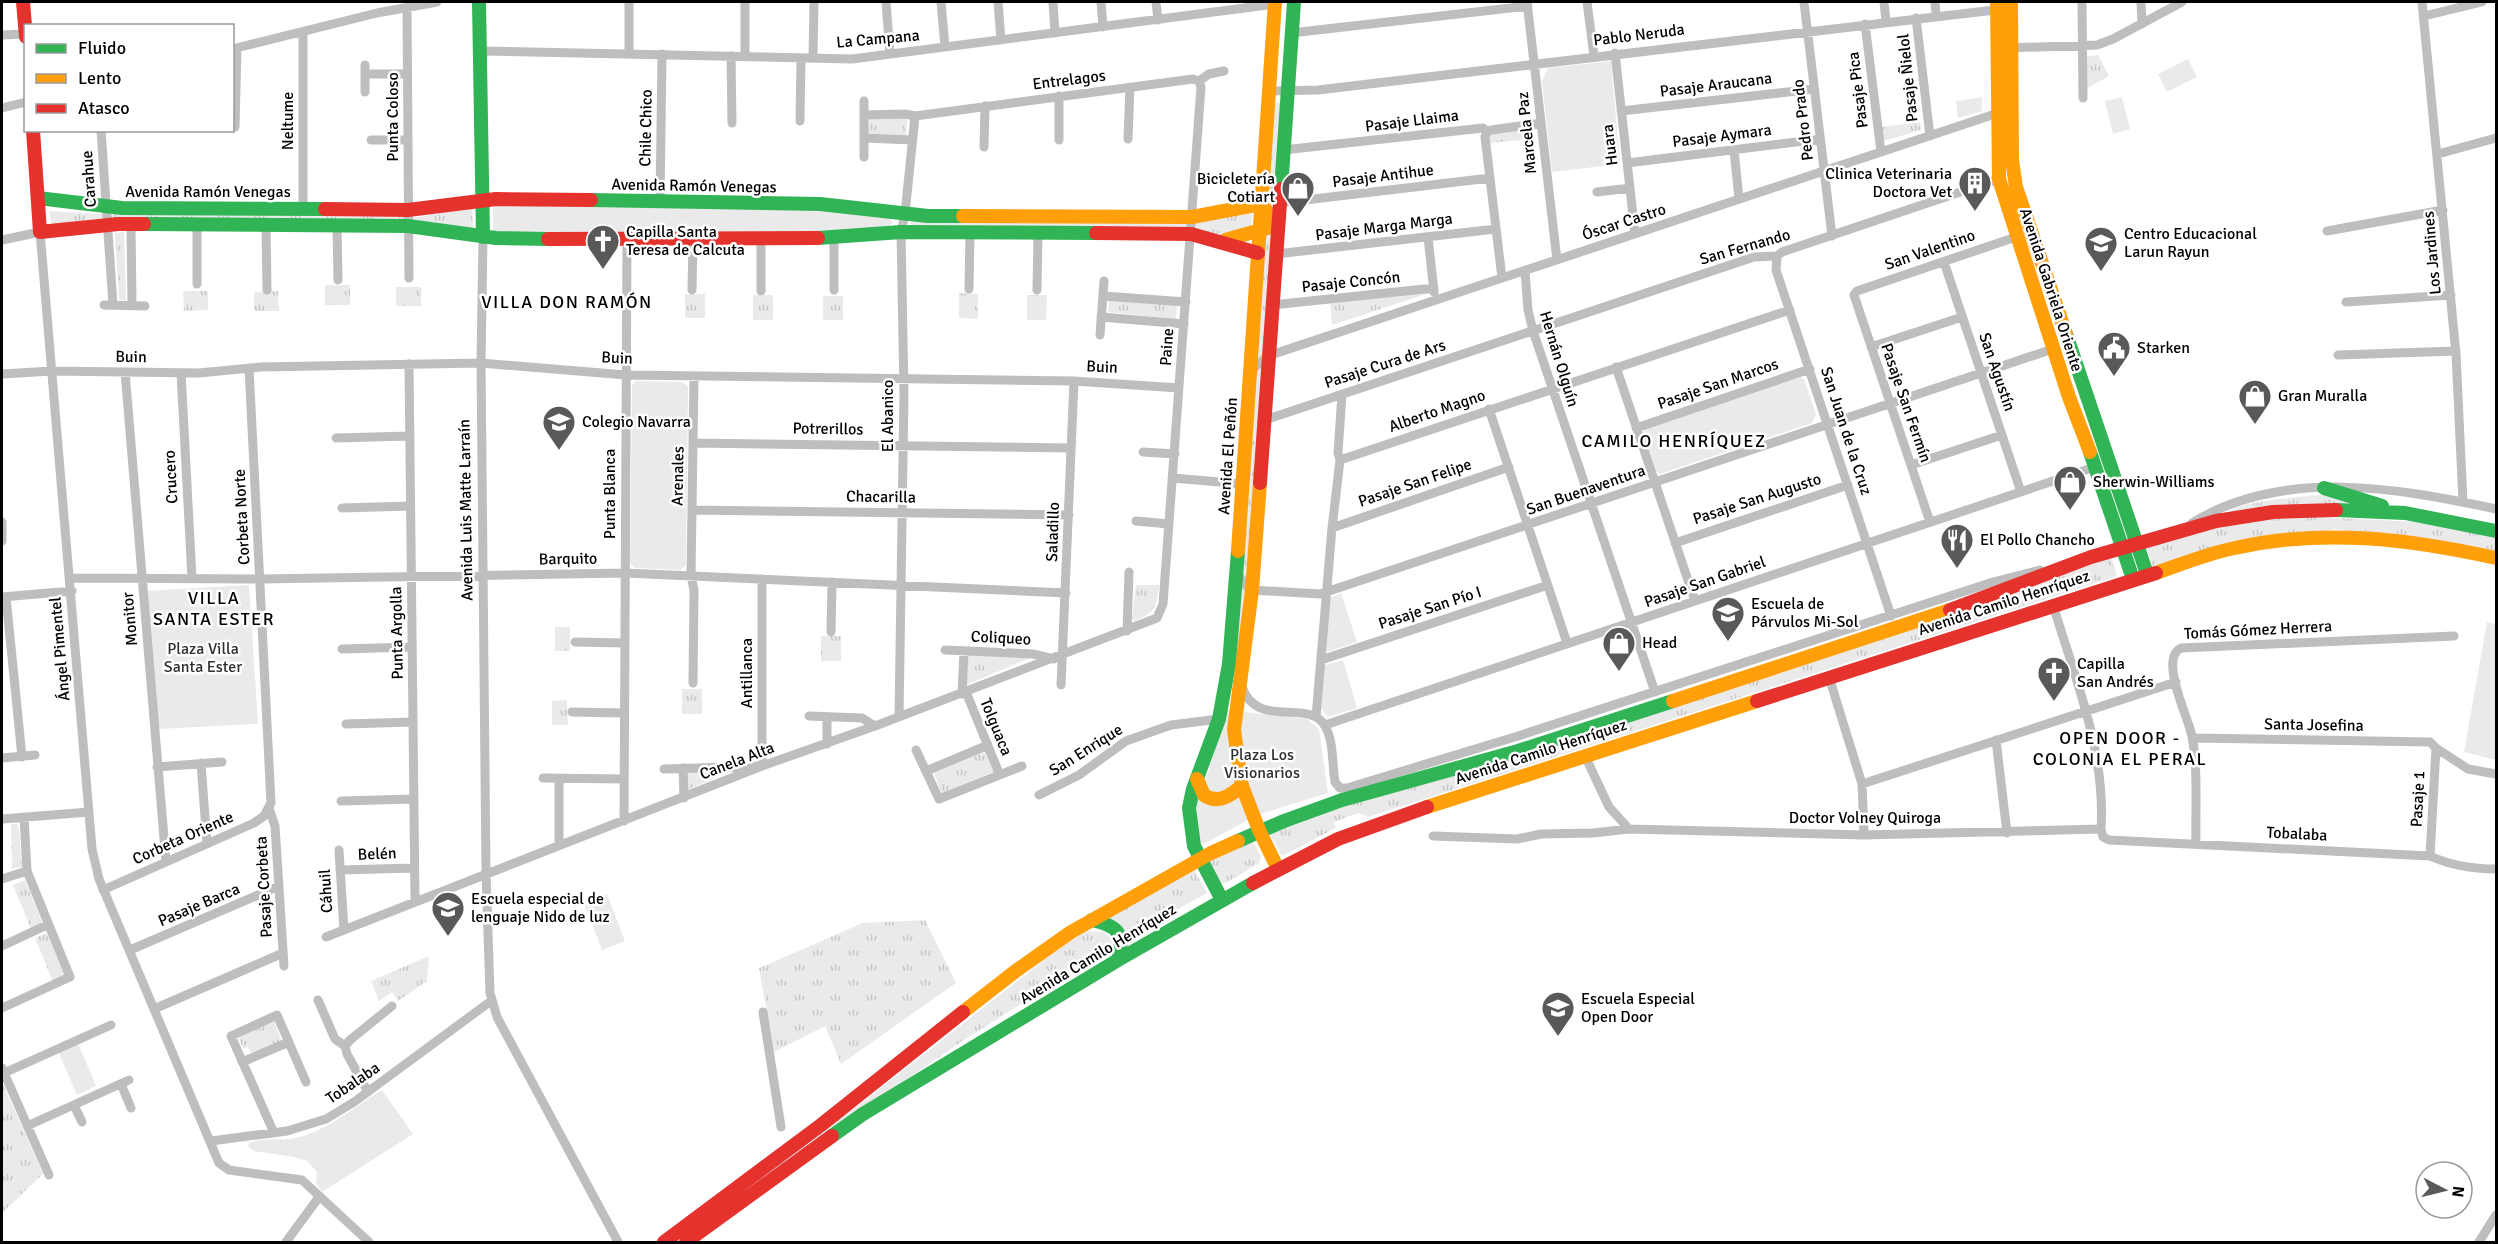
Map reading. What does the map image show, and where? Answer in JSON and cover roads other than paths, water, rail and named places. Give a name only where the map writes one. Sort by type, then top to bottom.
[{"type":"main road","points":[[23,2],[24,24]]},
{"type":"main road","name":"Avenida Luis Matte Larraín","points":[[479,2],[482,51],[483,237]]},
{"type":"main road","name":"Avenida El Peñón","points":[[1278,869],[1259,830],[1242,786],[1234,730],[1252,590],[1294,2]]},
{"type":"main road","name":"Avenida El Peñón","points":[[1222,900],[1199,860],[1193,844],[1189,817],[1197,779],[1219,719],[1229,664],[1275,3]]},
{"type":"main road","name":"Avenida Gabriela Oriente","points":[[1997,5],[2000,179],[2016,237],[2053,349],[2133,579]]},
{"type":"main road","name":"Avenida Gabriela Oriente","points":[[2012,5],[2012,160],[2016,187],[2148,574]]},
{"type":"main road","name":"Ángel Pimentel","points":[[33,132],[40,232]]},
{"type":"main road","name":"Avenida Ramón Venegas","points":[[38,198],[106,207],[408,210],[500,199],[820,204],[905,214],[1192,217],[1261,204]]},
{"type":"main road","points":[[1261,204],[1278,225]]},
{"type":"main road","name":"Avenida Ramón Venegas","points":[[40,232],[131,224],[408,226],[483,237],[627,240],[834,237],[901,231],[1191,234],[1258,253]]},
{"type":"main road","name":"Avenida Ramón Venegas","points":[[1220,241],[1278,225]]},
{"type":"main road","points":[[2324,488],[2405,513]]},
{"type":"main road","name":"Avenida Camilo Henríquez","points":[[664,1242],[821,1125],[1017,970],[1092,920],[1199,860],[1259,830],[1332,803],[1493,759],[1884,632],[1967,604],[2066,565],[2182,529],[2233,518],[2295,510],[2351,509],[2405,513],[2496,531]]},
{"type":"main road","name":"Avenida Camilo Henríquez","points":[[686,1242],[863,1114],[1222,900],[1331,842],[1383,820],[2243,545],[2275,539],[2361,535],[2399,539],[2496,558]]},
{"type":"main road","points":[[1197,779],[1204,795],[1215,800],[1225,799],[1242,786]]},
{"type":"main road","points":[[1092,920],[1109,924],[1119,932],[1122,945],[1118,960]]},
{"type":"street","points":[[235,127],[235,49],[407,7],[437,2]]},
{"type":"street","points":[[629,2],[629,54]]},
{"type":"street","points":[[745,56],[746,2]]},
{"type":"street","points":[[813,58],[814,2]]},
{"type":"street","points":[[886,2],[890,54]]},
{"type":"street","points":[[941,2],[945,47]]},
{"type":"street","points":[[998,2],[1001,40]]},
{"type":"street","points":[[1053,2],[1054,33]]},
{"type":"street","points":[[1101,2],[1103,27]]},
{"type":"street","points":[[1156,2],[1158,20]]},
{"type":"street","points":[[1209,2],[1210,13]]},
{"type":"street","points":[[1469,2],[1471,12]]},
{"type":"street","points":[[1587,2],[1594,56]]},
{"type":"street","name":"Pedro Prado","points":[[1804,2],[1832,236]]},
{"type":"street","points":[[1884,2],[1886,21]]},
{"type":"street","points":[[1935,2],[1936,15]]},
{"type":"street","points":[[2082,2],[2083,98]]},
{"type":"street","points":[[2142,2],[2142,24]]},
{"type":"street","points":[[1997,48],[2083,47],[2105,43],[2182,2]]},
{"type":"street","name":"Los Jardines","points":[[2422,2],[2456,351],[2463,502]]},
{"type":"street","points":[[2424,16],[2482,2]]},
{"type":"street","name":"La Campana","points":[[482,51],[852,59],[1275,3]]},
{"type":"street","points":[[1291,33],[1528,4]]},
{"type":"street","name":"Marcela Paz","points":[[1528,4],[1557,260]]},
{"type":"street","name":"Pablo Neruda","points":[[1269,90],[1318,90],[1916,18],[1997,5],[2012,5]]},
{"type":"street","name":"Punta Coloso","points":[[407,7],[409,278]]},
{"type":"street","name":"Pasaje Ñielol","points":[[1916,18],[1930,136]]},
{"type":"street","name":"Pasaje Pica","points":[[1865,24],[1881,152]]},
{"type":"street","name":"Neltume","points":[[303,32],[303,210]]},
{"type":"street","points":[[2,35],[24,36]]},
{"type":"street","name":"Huara","points":[[1615,53],[1635,234]]},
{"type":"street","name":"Chile Chico","points":[[660,203],[662,54]]},
{"type":"street","points":[[731,56],[732,123]]},
{"type":"street","points":[[800,121],[801,58]]},
{"type":"street","points":[[365,92],[365,70],[408,74]]},
{"type":"street","name":"Entrelagos","points":[[864,116],[905,114],[915,116],[1130,87],[1195,79],[1199,81],[1209,74],[1224,71]]},
{"type":"street","name":"Paine","points":[[1160,615],[1163,604],[1173,478],[1202,85],[1199,81]]},
{"type":"street","points":[[1128,138],[1130,87]]},
{"type":"street","name":"Pasaje Araucana","points":[[1621,111],[1814,89]]},
{"type":"street","points":[[1059,96],[1059,140]]},
{"type":"street","points":[[864,101],[864,157]]},
{"type":"street","points":[[2,108],[24,102]]},
{"type":"street","points":[[984,147],[985,106]]},
{"type":"street","name":"Óscar Castro","points":[[1250,372],[1268,356],[2012,108]]},
{"type":"street","name":"El Abanico","points":[[899,717],[903,445],[901,231],[905,214],[915,116]]},
{"type":"street","name":"Pasaje Llaima","points":[[1283,150],[1483,128],[1487,132],[1494,129],[1541,123]]},
{"type":"street","name":"Carahue","points":[[100,132],[108,225],[109,305],[132,305]]},
{"type":"street","points":[[1487,132],[1485,137],[1502,278]]},
{"type":"street","points":[[864,138],[912,140]]},
{"type":"street","points":[[2438,154],[2496,138]]},
{"type":"street","name":"Pasaje Aymara","points":[[1627,163],[1821,139]]},
{"type":"street","points":[[371,140],[408,140]]},
{"type":"street","points":[[1734,150],[1739,199]]},
{"type":"street","name":"Pasaje Antihue","points":[[1280,203],[1490,178]]},
{"type":"street","name":"San Fernando","points":[[1533,331],[1754,257],[1777,256],[2000,179]]},
{"type":"street","points":[[1597,192],[1630,188]]},
{"type":"street","points":[[2326,231],[2444,210]]},
{"type":"street","points":[[131,224],[132,305],[145,306]]},
{"type":"street","points":[[197,225],[197,284]]},
{"type":"street","points":[[266,225],[267,290]]},
{"type":"street","points":[[337,226],[338,279]]},
{"type":"street","name":"Pasaje Marga Marga","points":[[1276,254],[1496,229]]},
{"type":"street","points":[[2,240],[40,232]]},
{"type":"street","name":"Ángel Pimentel","points":[[40,232],[93,858],[103,890],[219,1163],[228,1170],[302,1180],[319,1197]]},
{"type":"street","points":[[969,289],[970,232]]},
{"type":"street","points":[[1037,290],[1038,232]]},
{"type":"street","name":"Avenida Luis Matte Larraín","points":[[483,237],[481,363],[486,873],[491,1001],[497,1017],[618,1242]]},
{"type":"street","points":[[834,237],[834,290]]},
{"type":"street","points":[[1428,237],[1436,301]]},
{"type":"street","name":"San Valentino","points":[[1855,293],[2016,237]]},
{"type":"street","points":[[761,239],[761,291]]},
{"type":"street","name":"Punta Blanca","points":[[624,821],[627,240]]},
{"type":"street","points":[[692,290],[693,240]]},
{"type":"street","name":"San Juan de la Cruz","points":[[1777,256],[1775,266],[1892,616]]},
{"type":"street","name":"San Agustín","points":[[1944,262],[2021,492]]},
{"type":"street","name":"Hernán Olguín","points":[[1525,271],[1528,310],[1533,331],[1655,692]]},
{"type":"street","points":[[1100,335],[1104,281]]},
{"type":"street","name":"Pasaje Concón","points":[[1272,305],[1434,288]]},
{"type":"street","name":"Pasaje San Fermín","points":[[1855,293],[1930,522]]},
{"type":"street","points":[[2346,302],[2451,295]]},
{"type":"street","points":[[1103,296],[1186,302]]},
{"type":"street","name":"Alberto Magno","points":[[1340,460],[1790,310]]},
{"type":"street","points":[[1101,317],[1184,324]]},
{"type":"street","points":[[1871,347],[1962,317]]},
{"type":"street","name":"Pasaje Cura de Ars","points":[[1247,425],[1533,331]]},
{"type":"street","name":"San Buenaventura","points":[[1252,590],[1312,594],[1326,592],[2053,349]]},
{"type":"street","points":[[2338,355],[2456,351]]},
{"type":"street","name":"Buin","points":[[2,374],[52,371],[181,373],[249,368],[481,363],[626,375],[1074,381],[1179,388]]},
{"type":"street","name":"Punta Argolla","points":[[409,364],[415,901]]},
{"type":"street","points":[[1616,367],[1695,601]]},
{"type":"street","name":"Corbeta Norte","points":[[249,368],[272,795],[270,808]]},
{"type":"street","name":"Pasaje San Marcos","points":[[1636,428],[1810,369]]},
{"type":"street","name":"Monitor","points":[[125,372],[166,862]]},
{"type":"street","name":"Crucero","points":[[181,373],[192,578]]},
{"type":"street","name":"Arenales","points":[[693,683],[694,590],[691,576],[694,376]]},
{"type":"street","name":"Saladillo","points":[[1061,685],[1059,657],[1066,593],[1074,381]]},
{"type":"street","points":[[1316,717],[1340,460],[1338,453],[1342,394]]},
{"type":"street","points":[[1490,409],[1567,644]]},
{"type":"street","points":[[1911,465],[2002,435]]},
{"type":"street","points":[[336,438],[410,436]]},
{"type":"street","name":"Potrerillos","points":[[693,443],[1071,448]]},
{"type":"street","points":[[1143,452],[1174,454]]},
{"type":"street","name":"Pasaje San Felipe","points":[[1332,528],[1509,467]]},
{"type":"street","name":"Pasaje San Gabriel","points":[[1325,725],[2095,467]]},
{"type":"street","points":[[1173,478],[1243,484]]},
{"type":"street","name":"Pasaje San Augusto","points":[[1675,543],[1848,485]]},
{"type":"street","name":"Avenida Camilo Henríquez","points":[[2182,529],[2209,513],[2236,504],[2279,493],[2324,488],[2394,489],[2496,509]]},
{"type":"street","points":[[342,508],[410,506]]},
{"type":"street","name":"Chacarilla","points":[[692,510],[1069,515]]},
{"type":"street","points":[[1136,521],[1169,524]]},
{"type":"street","points":[[2,522],[2,541]]},
{"type":"street","name":"Avenida Camilo Henríquez","points":[[1325,725],[1334,779],[1337,787],[1347,788],[1393,776],[2004,578],[2066,565]]},
{"type":"street","points":[[1236,571],[1243,583],[1252,590]]},
{"type":"street","points":[[1127,630],[1129,572]]},
{"type":"street","name":"Barquito","points":[[71,579],[260,579],[625,573],[1066,593]]},
{"type":"street","name":"Antillanca","points":[[762,579],[762,766]]},
{"type":"street","points":[[831,632],[832,582]]},
{"type":"street","name":"Pasaje San Pío I","points":[[1321,660],[1548,585]]},
{"type":"street","points":[[22,757],[6,653],[8,611],[4,597],[72,591]]},
{"type":"street","points":[[2053,605],[2086,711],[2100,782],[2101,829]]},
{"type":"street","name":"Canela Alta","points":[[326,937],[762,766],[1059,657],[1154,620],[1160,615]]},
{"type":"street","name":"Tomás Gómez Herrera","points":[[2196,844],[2193,738],[2175,682],[2171,661],[2175,650],[2454,636]]},
{"type":"street","points":[[575,642],[624,643]]},
{"type":"street","points":[[342,649],[412,647]]},
{"type":"street","name":"Coliqueo","points":[[945,650],[1059,657]]},
{"type":"street","points":[[964,651],[964,693]]},
{"type":"street","points":[[1829,677],[1862,784],[1864,835]]},
{"type":"street","points":[[1241,681],[1246,697],[1256,707],[1316,717],[1325,725]]},
{"type":"street","points":[[1862,784],[2175,682]]},
{"type":"street","name":"Tolguaca","points":[[964,693],[999,773]]},
{"type":"street","points":[[572,712],[624,713]]},
{"type":"street","points":[[809,716],[862,718],[875,726]]},
{"type":"street","points":[[827,717],[827,744]]},
{"type":"street","name":"San Enrique","points":[[1039,795],[1079,775],[1126,741],[1171,725],[1219,719]]},
{"type":"street","points":[[346,724],[413,722]]},
{"type":"street","name":"Santa Josefina","points":[[2193,738],[2428,742],[2469,769],[2496,774]]},
{"type":"street","points":[[1996,740],[2007,833]]},
{"type":"street","points":[[926,771],[988,745]]},
{"type":"street","name":"Pasaje 1","points":[[2430,856],[2435,746]]},
{"type":"street","points":[[916,750],[939,799],[999,773],[1022,766]]},
{"type":"street","points":[[2,759],[35,755]]},
{"type":"street","points":[[1585,756],[1609,807],[1629,829]]},
{"type":"street","points":[[157,766],[222,762]]},
{"type":"street","points":[[201,763],[207,844]]},
{"type":"street","points":[[664,769],[762,766]]},
{"type":"street","points":[[683,768],[684,798]]},
{"type":"street","points":[[543,778],[624,779]]},
{"type":"street","points":[[559,778],[559,845]]},
{"type":"street","points":[[341,801],[414,799]]},
{"type":"street","name":"Corbeta Oriente","points":[[103,890],[259,820],[270,808]]},
{"type":"street","name":"Pasaje Corbeta","points":[[270,808],[275,826],[284,966]]},
{"type":"street","points":[[2,819],[89,812]]},
{"type":"street","points":[[2,1008],[70,977],[27,871],[24,817]]},
{"type":"street","name":"Doctor Volney Quiroga","points":[[1432,836],[1517,839],[1541,834],[1593,833],[1629,829],[1864,835],[2101,829]]},
{"type":"street","name":"Tobalaba","points":[[2101,829],[2103,837],[2117,842],[2430,856],[2448,864],[2496,869]]},
{"type":"street","name":"Cáhuil","points":[[339,849],[344,930]]},
{"type":"street","name":"Belén","points":[[340,870],[414,868]]},
{"type":"street","points":[[2,879],[27,871]]},
{"type":"street","name":"Pasaje Barca","points":[[130,950],[279,886]]},
{"type":"street","points":[[2,946],[47,925]]},
{"type":"street","points":[[154,1009],[283,953]]},
{"type":"street","points":[[318,1000],[335,1039],[345,1046],[368,1092]]},
{"type":"street","name":"Tobalaba","points":[[211,1141],[274,1133],[300,1128],[326,1119],[368,1092],[491,1001]]},
{"type":"street","points":[[345,1046],[392,1006]]},
{"type":"street","points":[[763,1012],[782,1127]]},
{"type":"street","points":[[274,1133],[231,1036],[277,1015],[306,1082]]},
{"type":"street","points":[[49,1175],[3,1071],[111,1025]]},
{"type":"street","points":[[242,1062],[289,1042]]},
{"type":"street","points":[[27,1126],[125,1082],[131,1108]]},
{"type":"street","points":[[74,1105],[82,1122]]},
{"type":"street","points":[[286,1242],[319,1197],[369,1242]]},
{"type":"street","points":[[2478,1242],[2496,1215]]},
{"type":"place","name":"Clinica Veterinaria Doctora Vet","points":[[1975,212]]},
{"type":"place","name":"Bicicletería Cotiart","points":[[1298,217]]},
{"type":"place","name":"Capilla Santa Teresa de Calcuta","points":[[603,270]]},
{"type":"place","name":"Centro Educacional Larun Rayun","points":[[2101,272]]},
{"type":"place","name":"Starken","points":[[2114,377]]},
{"type":"place","name":"Gran Muralla","points":[[2255,425]]},
{"type":"place","name":"Colegio Navarra","points":[[559,451]]},
{"type":"place","name":"Sherwin-Williams","points":[[2070,511]]},
{"type":"place","name":"El Pollo Chancho","points":[[1957,569]]},
{"type":"place","name":"Escuela de Párvulos Mi-Sol","points":[[1728,642]]},
{"type":"place","name":"Head","points":[[1619,672]]},
{"type":"place","name":"Capilla San Andrés","points":[[2054,702]]},
{"type":"place","name":"Escuela especial de lenguaje Nido de luz","points":[[448,937]]},
{"type":"place","name":"Escuela Especial Open Door","points":[[1558,1037]]},
{"type":"district","name":"VILLA DON RAMÓN","points":[[567,302]]},
{"type":"district","name":"CAMILO HENRÍQUEZ","points":[[1674,441]]},
{"type":"district","name":"VILLA SANTA ESTER","points":[[214,608]]},
{"type":"district","name":"OPEN DOOR - COLONIA EL PERAL","points":[[2120,748]]},
{"type":"park label","name":"Plaza Villa Santa Ester","points":[[203,658]]},
{"type":"park label","name":"Plaza Los Visionarios","points":[[1262,764]]}]
